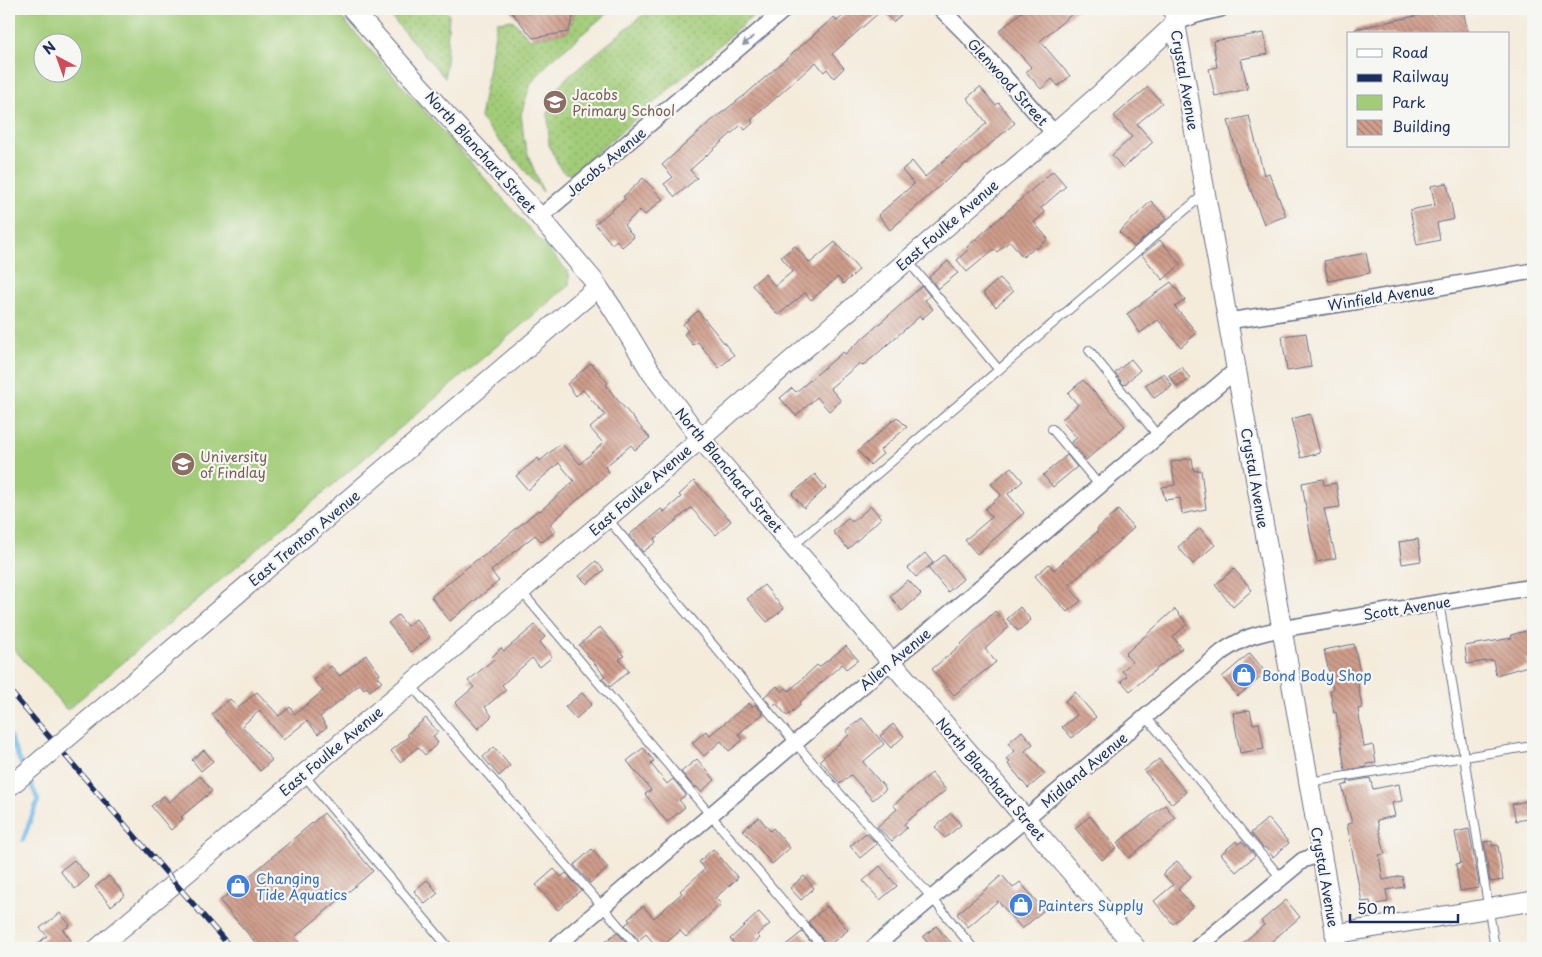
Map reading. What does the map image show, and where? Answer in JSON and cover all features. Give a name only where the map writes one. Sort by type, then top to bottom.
[{"type":"street","name":"North Blanchard Street","points":[[352,9],[540,217],[598,287],[651,372],[700,438],[1136,948]]},
{"type":"street","name":"Jacobs Avenue","points":[[540,217],[784,9]]},
{"type":"street","name":"Glenwood Street","points":[[941,9],[968,36],[1054,133]]},
{"type":"street","points":[[1174,16],[1187,18],[1221,9]]},
{"type":"street","name":"East Foulke Avenue","points":[[100,948],[607,518],[1099,94],[1174,16]]},
{"type":"street","name":"Crystal Avenue","points":[[1174,16],[1336,941]]},
{"type":"street","name":"Winfield Avenue","points":[[1228,321],[1533,274]]},
{"type":"street","name":"East Trenton Avenue","points":[[9,787],[598,287]]},
{"type":"street","name":"Allen Avenue","points":[[554,948],[1236,370]]},
{"type":"street","name":"Scott Avenue","points":[[1281,629],[1533,587]]},
{"type":"street","name":"Midland Avenue","points":[[873,948],[1222,652],[1238,641],[1281,629]]},
{"type":"street","points":[[1197,948],[1302,860],[1321,854]]},
{"type":"street","points":[[1336,941],[1488,908],[1533,901]]},
{"type":"lane","points":[[793,546],[1205,192]]},
{"type":"lane","points":[[906,260],[999,370]]},
{"type":"lane","points":[[1089,350],[1158,436]]},
{"type":"lane","points":[[1052,429],[1100,486]]},
{"type":"lane","points":[[607,518],[796,744],[932,898],[973,948]]},
{"type":"lane","points":[[521,591],[823,948]]},
{"type":"lane","points":[[1439,602],[1495,948]]},
{"type":"lane","points":[[410,684],[638,948]]},
{"type":"lane","points":[[1146,717],[1281,878]]},
{"type":"lane","points":[[1308,782],[1533,746]]},
{"type":"lane","points":[[303,774],[449,948]]},
{"type":"green space","name":"University of Findlay","points":[[9,9],[334,9],[569,273],[569,285],[67,710],[9,643]]},
{"type":"green space","points":[[384,9],[444,9],[449,14],[445,78]]},
{"type":"green space","points":[[576,9],[612,9],[550,61],[531,83],[521,114],[524,140],[543,192],[480,118],[497,22],[513,20],[530,39],[568,32]]},
{"type":"green space","points":[[650,9],[761,9],[571,175],[561,170],[549,145],[548,114],[554,93],[564,80]]},
{"type":"building","points":[[509,9],[576,9],[568,32],[533,38]]},
{"type":"building","points":[[851,9],[908,9],[893,22],[882,10],[832,54],[844,68],[834,78],[827,69],[824,72],[816,62],[751,120],[753,123],[745,130],[741,125],[690,170],[697,178],[675,197],[664,184],[673,177],[662,165],[834,17],[837,21]]},
{"type":"building","points":[[1025,9],[1078,9],[1040,41],[1070,76],[1058,86],[1052,79],[1041,89],[1026,72],[1031,67],[999,31]]},
{"type":"building","points":[[1463,9],[1468,32],[1356,32],[1355,29],[1434,12],[1435,14]]},
{"type":"building","points":[[1264,33],[1268,54],[1241,59],[1248,89],[1215,96],[1209,69],[1217,67],[1213,41]]},
{"type":"building","points":[[980,87],[995,105],[999,103],[1015,123],[890,230],[878,215],[914,184],[902,170],[912,161],[925,177],[987,123],[967,98]]},
{"type":"building","points":[[1148,87],[1162,103],[1137,124],[1153,142],[1123,168],[1112,155],[1132,137],[1114,116]]},
{"type":"building","points":[[1249,116],[1264,175],[1269,173],[1286,216],[1264,224],[1240,165],[1228,121]]},
{"type":"building","points":[[1053,171],[1066,186],[1041,208],[1045,213],[1034,222],[1048,239],[1023,257],[1010,241],[997,252],[994,249],[967,272],[957,260],[969,249],[967,247]]},
{"type":"building","points":[[643,178],[663,199],[645,215],[640,210],[624,225],[634,237],[622,247],[617,240],[612,244],[595,224],[625,199],[623,197]]},
{"type":"building","points":[[1447,183],[1454,219],[1437,223],[1440,240],[1417,245],[1410,210],[1435,205],[1431,186]]},
{"type":"building","points":[[1151,201],[1167,218],[1134,247],[1119,232]]},
{"type":"building","points":[[1160,240],[1181,264],[1163,280],[1142,255]]},
{"type":"building","points":[[835,242],[859,270],[843,284],[838,277],[811,300],[805,293],[778,315],[752,285],[765,274],[775,286],[793,271],[781,257],[795,246],[810,263]]},
{"type":"building","points":[[1366,253],[1370,273],[1328,281],[1324,261]]},
{"type":"building","points":[[948,261],[958,273],[938,289],[929,277]]},
{"type":"building","points":[[1000,278],[1013,292],[996,307],[983,293]]},
{"type":"building","points":[[1171,282],[1185,300],[1175,307],[1197,333],[1181,347],[1158,320],[1140,333],[1127,314]]},
{"type":"building","points":[[922,286],[930,296],[925,300],[933,309],[922,319],[920,316],[863,366],[860,363],[830,388],[841,401],[829,411],[817,397],[796,416],[780,398],[792,388],[796,392],[843,352],[845,354]]},
{"type":"building","points":[[698,311],[734,355],[719,368],[698,342],[693,345],[684,334],[688,331],[683,324]]},
{"type":"building","points":[[1306,333],[1311,367],[1287,371],[1282,336]]},
{"type":"building","points":[[1131,359],[1140,370],[1124,385],[1115,373]]},
{"type":"building","points":[[591,363],[608,383],[606,385],[616,398],[650,438],[635,450],[631,445],[605,467],[609,472],[550,524],[556,531],[542,542],[535,535],[491,571],[499,581],[450,621],[431,597],[538,510],[540,511],[574,481],[559,463],[528,490],[516,476],[538,458],[540,461],[561,443],[580,464],[603,443],[590,428],[605,415],[583,390],[576,396],[567,384]]},
{"type":"building","points":[[1182,367],[1190,379],[1177,387],[1169,375]]},
{"type":"building","points":[[1164,373],[1172,386],[1154,398],[1145,385]]},
{"type":"building","points":[[1083,380],[1125,426],[1086,460],[1071,442],[1077,438],[1061,420],[1078,405],[1068,393]]},
{"type":"building","points":[[1310,414],[1320,453],[1301,458],[1291,419]]},
{"type":"building","points":[[897,417],[907,427],[880,450],[883,454],[870,465],[858,451]]},
{"type":"building","points":[[1067,455],[1077,467],[1053,487],[1043,475]]},
{"type":"building","points":[[1192,458],[1194,471],[1201,470],[1206,509],[1182,514],[1180,498],[1165,500],[1162,487],[1175,485],[1171,462]]},
{"type":"building","points":[[1011,467],[1023,481],[1008,494],[1024,513],[977,554],[965,540],[992,517],[985,509],[1001,495],[991,484]]},
{"type":"building","points":[[815,474],[826,488],[804,508],[792,494]]},
{"type":"building","points":[[1323,479],[1324,485],[1336,483],[1340,507],[1324,509],[1336,558],[1317,562],[1302,483]]},
{"type":"building","points":[[694,481],[731,521],[716,535],[691,508],[654,539],[656,542],[643,552],[629,535],[661,509],[664,512],[681,497],[679,495]]},
{"type":"building","points":[[871,506],[881,518],[848,549],[833,532],[848,518],[852,522]]},
{"type":"building","points":[[1118,510],[1134,528],[1068,586],[1081,601],[1067,612],[1035,576],[1049,564],[1054,570],[1098,531],[1097,529]]},
{"type":"building","points":[[1200,528],[1215,545],[1193,564],[1178,547]]},
{"type":"building","points":[[1418,539],[1421,561],[1402,564],[1399,542]]},
{"type":"building","points":[[925,553],[933,563],[916,577],[908,568]]},
{"type":"building","points":[[944,555],[963,579],[948,592],[928,568]]},
{"type":"building","points":[[596,561],[604,570],[587,584],[579,576]]},
{"type":"building","points":[[1234,569],[1252,590],[1233,607],[1215,585]]},
{"type":"building","points":[[908,580],[921,594],[902,611],[890,596]]},
{"type":"building","points":[[764,585],[784,609],[767,622],[747,599]]},
{"type":"building","points":[[1020,607],[1031,620],[1018,631],[1007,619]]},
{"type":"building","points":[[1175,609],[1187,624],[1173,637],[1182,648],[1130,691],[1121,681],[1127,676],[1122,671],[1132,662],[1125,654]]},
{"type":"building","points":[[995,611],[1009,627],[985,649],[996,662],[954,695],[932,669],[956,649]]},
{"type":"building","points":[[398,615],[407,626],[416,619],[430,637],[411,652],[388,623]]},
{"type":"building","points":[[535,625],[545,637],[540,642],[552,657],[540,667],[532,658],[502,685],[506,690],[485,707],[492,716],[478,729],[455,703],[474,687],[468,681],[494,659],[492,657],[501,648],[504,651]]},
{"type":"building","points":[[600,627],[624,656],[619,660],[629,671],[610,687],[602,678],[605,676],[579,645]]},
{"type":"building","points":[[1533,629],[1533,658],[1526,659],[1528,666],[1496,675],[1493,660],[1467,664],[1465,646],[1512,638],[1511,635]]},
{"type":"building","points":[[1354,644],[1361,677],[1357,678],[1362,708],[1358,709],[1364,747],[1373,745],[1376,763],[1366,764],[1367,767],[1345,770],[1336,712],[1334,713],[1330,691],[1333,690],[1324,650]]},
{"type":"building","points":[[846,646],[858,660],[846,669],[842,664],[787,716],[776,703],[772,707],[764,697],[777,686],[782,692],[786,688],[789,691],[817,665],[819,667]]},
{"type":"building","name":"Bond Body Shop","points":[[1250,653],[1266,673],[1238,696],[1222,677]]},
{"type":"building","points":[[366,655],[380,674],[377,677],[382,682],[370,691],[367,687],[364,689],[360,684],[320,717],[327,727],[318,734],[307,721],[283,740],[260,710],[242,726],[272,760],[260,771],[212,714],[230,699],[238,708],[257,692],[279,716],[290,707],[295,714],[323,691],[314,680],[331,666],[340,676]]},
{"type":"building","points":[[1075,692],[1096,717],[1072,738],[1062,727],[1077,715],[1065,701]]},
{"type":"building","points":[[582,693],[592,704],[576,719],[565,707]]},
{"type":"building","points":[[749,703],[752,707],[755,704],[763,714],[738,734],[743,740],[729,751],[721,741],[704,756],[692,743],[706,731],[710,735]]},
{"type":"building","points":[[1250,710],[1253,724],[1259,723],[1264,749],[1240,753],[1233,713]]},
{"type":"building","points":[[426,718],[438,732],[433,736],[438,743],[425,755],[418,747],[400,762],[391,751]]},
{"type":"building","points":[[862,718],[884,744],[863,762],[886,789],[873,800],[851,775],[840,784],[820,760],[849,735],[846,731]]},
{"type":"building","points":[[893,724],[904,736],[891,748],[880,736]]},
{"type":"building","points":[[1022,731],[1033,744],[1025,751],[1045,774],[1028,788],[1006,759],[1015,751],[1008,743]]},
{"type":"building","points":[[494,747],[510,766],[499,776],[483,757]]},
{"type":"building","points":[[643,748],[654,761],[651,764],[667,784],[673,779],[686,795],[679,800],[685,807],[667,822],[645,794],[651,790],[627,761]]},
{"type":"building","points":[[204,750],[213,761],[201,771],[192,760]]},
{"type":"building","points":[[697,759],[715,780],[701,792],[681,772]]},
{"type":"building","points":[[1159,759],[1186,792],[1172,804],[1144,771]]},
{"type":"building","points":[[932,773],[946,790],[904,824],[907,828],[892,841],[877,827],[897,809],[893,805]]},
{"type":"building","points":[[200,776],[212,791],[181,817],[183,819],[171,830],[151,806],[164,796],[169,802]]},
{"type":"building","points":[[1370,778],[1373,789],[1399,784],[1402,801],[1392,803],[1395,816],[1377,820],[1385,854],[1379,855],[1383,880],[1402,876],[1404,887],[1386,890],[1388,902],[1371,905],[1370,901],[1362,902],[1347,824],[1352,823],[1342,786],[1348,784],[1347,782]]},
{"type":"building","points":[[1533,800],[1533,818],[1516,821],[1512,804]]},
{"type":"building","points":[[1165,805],[1175,818],[1129,858],[1117,843]]},
{"type":"building","points":[[324,813],[373,871],[295,937],[304,948],[260,948],[220,901]]},
{"type":"building","points":[[951,813],[961,825],[945,838],[935,827]]},
{"type":"building","points":[[1090,816],[1116,848],[1102,860],[1075,828]]},
{"type":"building","points":[[759,817],[770,831],[773,828],[790,848],[772,864],[743,830]]},
{"type":"building","points":[[1268,818],[1289,843],[1273,857],[1251,833]]},
{"type":"building","points":[[1469,829],[1479,884],[1478,888],[1460,891],[1456,864],[1461,863],[1455,832]]},
{"type":"building","points":[[866,833],[877,844],[860,858],[850,846]]},
{"type":"building","points":[[1236,841],[1238,844],[1242,841],[1255,856],[1236,872],[1221,854]]},
{"type":"building","points":[[1492,841],[1492,846],[1498,845],[1503,880],[1490,882],[1484,842]]},
{"type":"building","points":[[592,849],[608,868],[590,883],[574,865]]},
{"type":"building","points":[[713,849],[738,878],[715,898],[721,904],[686,937],[680,931],[660,948],[646,934],[639,940],[625,925],[630,921],[628,919],[643,906],[654,918],[705,869],[699,862]]},
{"type":"building","points":[[74,860],[89,877],[75,889],[60,871]]},
{"type":"building","points":[[1177,861],[1191,877],[1178,889],[1193,906],[1173,924],[1154,901],[1173,885],[1163,874]]},
{"type":"building","points":[[880,866],[897,886],[880,900],[863,881]]},
{"type":"building","points":[[554,869],[561,877],[566,873],[581,890],[558,910],[536,885]]},
{"type":"building","name":"Painters Supply","points":[[1002,875],[1013,888],[1020,882],[1044,910],[1022,929],[998,901],[968,927],[957,914]]},
{"type":"building","points":[[109,876],[125,895],[111,906],[95,887]]},
{"type":"building","points":[[804,876],[814,888],[801,900],[790,888]]},
{"type":"building","points":[[427,880],[438,893],[425,904],[414,891]]},
{"type":"building","points":[[1286,900],[1300,917],[1264,948],[1237,948],[1264,925],[1261,921]]},
{"type":"building","points":[[827,906],[848,930],[828,946],[808,922]]},
{"type":"building","points":[[759,912],[770,924],[757,935],[760,938],[749,948],[738,948],[730,939]]},
{"type":"building","points":[[60,913],[70,925],[63,930],[71,940],[60,948],[32,948],[47,936],[40,928]]},
{"type":"building","points":[[936,926],[956,948],[932,948],[923,937]]},
{"type":"building","points":[[617,932],[630,948],[598,948]]},
{"type":"building","points":[[802,932],[816,948],[782,948]]},
{"type":"waterway","points":[[9,735],[23,768]]},
{"type":"waterway","points":[[23,840],[38,800],[28,777]]},
{"type":"railway","points":[[9,690],[231,948]]},
{"type":"place","name":"Jacobs Primary School","points":[[555,102]]},
{"type":"place","name":"University of Findlay","points":[[183,464]]},
{"type":"place","name":"Bond Body Shop","points":[[1244,675]]},
{"type":"place","name":"Changing Tide Aquatics","points":[[238,886]]},
{"type":"place","name":"Painters Supply","points":[[1021,905]]}]
